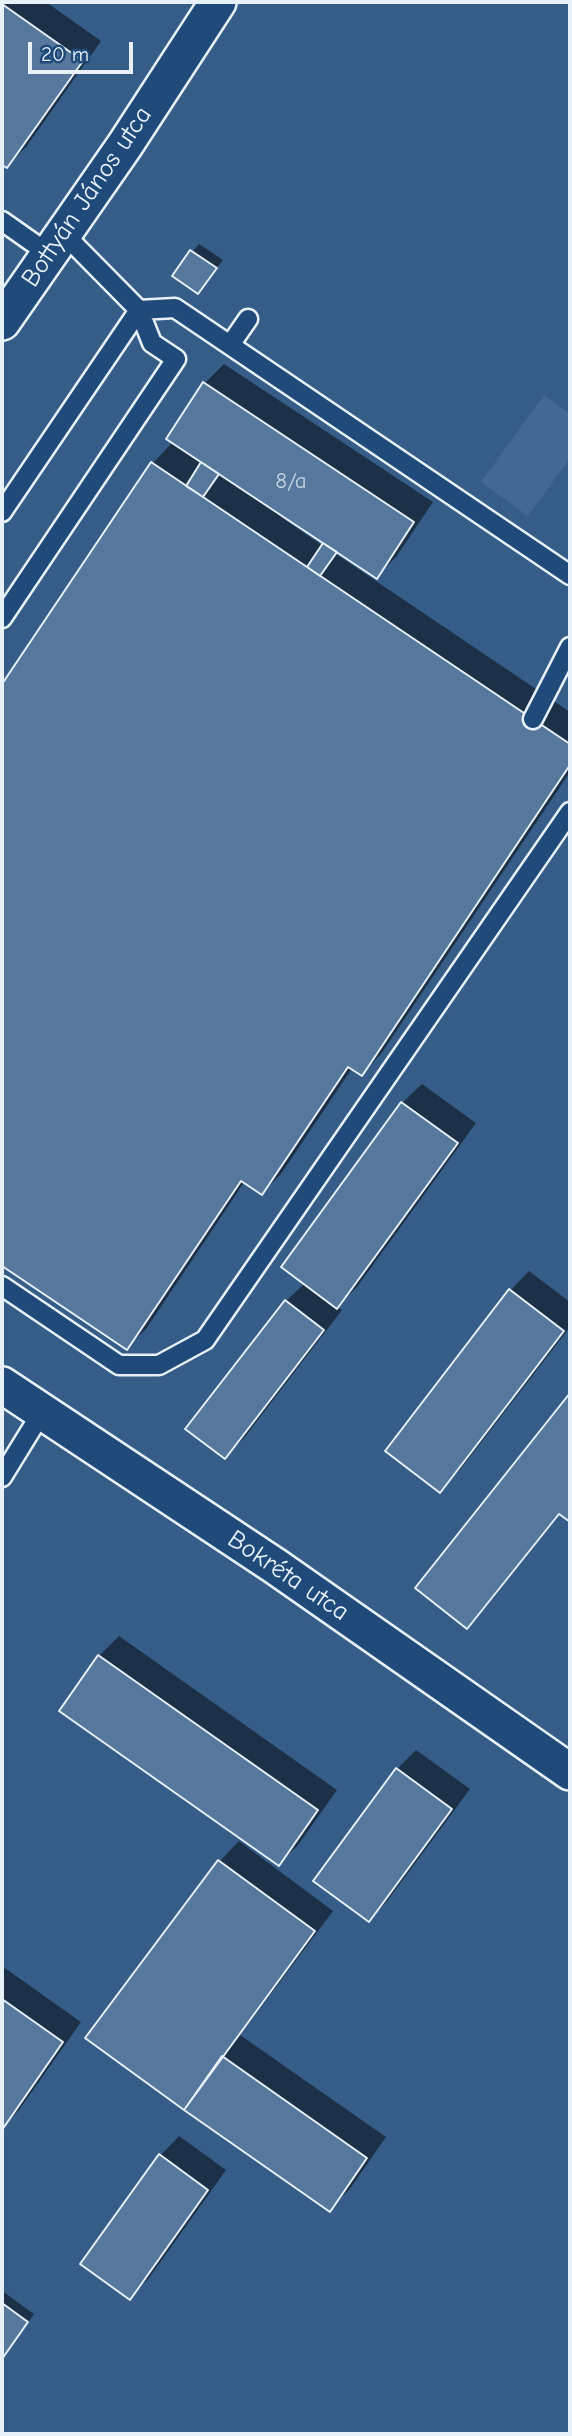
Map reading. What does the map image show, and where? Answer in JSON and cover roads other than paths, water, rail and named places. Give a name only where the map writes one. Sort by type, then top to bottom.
[{"type":"street","name":"Bottyán János utca","points":[[2,322],[212,4]]},
{"type":"street","name":"Bokréta utca","points":[[2,1385],[275,1566],[570,1772]]},
{"type":"lane","points":[[2,221],[56,243],[139,310],[152,343],[176,359],[2,618]]},
{"type":"lane","points":[[139,310],[175,308],[570,575]]},
{"type":"lane","points":[[2,512],[139,310]]},
{"type":"lane","points":[[230,345],[248,319]]},
{"type":"lane","points":[[533,719],[570,647]]},
{"type":"lane","points":[[2,1286],[119,1365],[159,1365],[205,1340],[570,812]]},
{"type":"lane","points":[[2,1477],[42,1412]]}]
